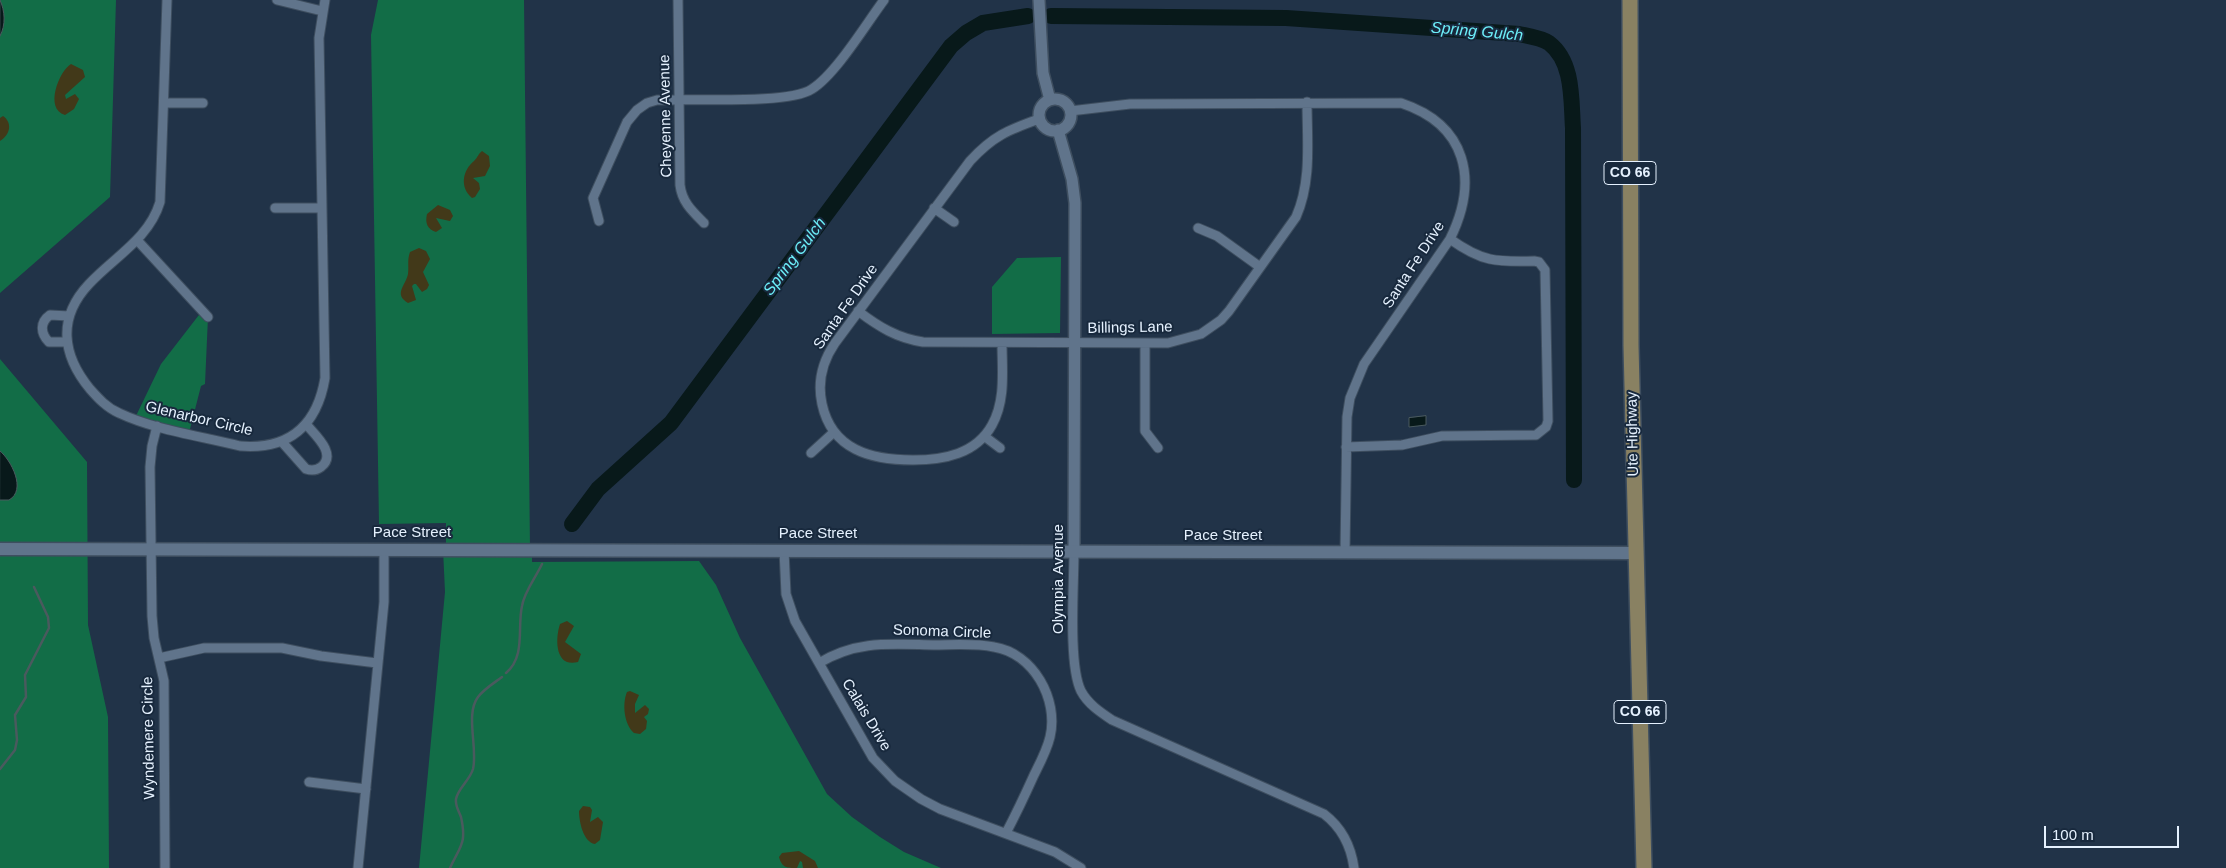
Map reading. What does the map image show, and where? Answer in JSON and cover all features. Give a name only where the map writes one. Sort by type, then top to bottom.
[{"type":"main road","name":"Ute Highway","points":[[1630,0],[1631,336],[1644,868]]},
{"type":"main road","name":"Pace Street","points":[[0,549],[1635,553]]},
{"type":"street","name":"Glenarbor Circle","points":[[167,0],[160,202],[152,223],[137,240],[90,284],[76,302],[69,316],[67,342],[76,370],[101,401],[119,413],[157,426],[240,446],[260,446],[282,442],[306,424],[319,404],[325,378],[319,38],[325,0]]},
{"type":"street","points":[[277,0],[322,11]]},
{"type":"street","name":"Cheyenne Avenue","points":[[678,0],[681,193],[687,206],[704,223]]},
{"type":"street","points":[[599,221],[593,198],[627,122],[637,110],[647,103],[657,100],[778,98],[806,92],[830,73],[884,0]]},
{"type":"street","points":[[1040,0],[1040,44],[1043,73],[1050,100]]},
{"type":"street","points":[[1050,100],[1064,102],[1070,111],[1067,125],[1058,130],[1049,130],[1039,119],[1042,106],[1050,100]]},
{"type":"street","name":"Billings Lane","points":[[858,311],[889,333],[905,339],[923,342],[1168,343],[1185,340],[1210,329],[1230,311],[1296,216],[1307,178],[1307,102]]},
{"type":"street","points":[[164,103],[204,103]]},
{"type":"street","name":"Santa Fe Drive","points":[[1070,111],[1091,107],[1130,104],[1401,103],[1432,116],[1446,129],[1457,146],[1462,160],[1464,183],[1464,204],[1460,218],[1450,239],[1364,364],[1357,378],[1348,407],[1345,552]]},
{"type":"street","name":"Santa Fe Drive","points":[[1002,343],[1000,404],[992,426],[984,436],[967,450],[950,457],[900,460],[875,458],[863,454],[834,432],[826,420],[819,390],[820,376],[828,353],[934,208],[984,145],[1002,133],[1039,119]]},
{"type":"street","name":"Olympia Avenue","points":[[1058,130],[1074,192],[1074,636],[1076,673],[1081,691],[1088,700],[1112,720],[1324,814],[1338,826],[1350,850],[1354,868]]},
{"type":"street","points":[[275,208],[322,208]]},
{"type":"street","points":[[934,208],[954,222]]},
{"type":"street","points":[[1198,228],[1217,236],[1260,267]]},
{"type":"street","points":[[1346,446],[1402,445],[1442,436],[1536,435],[1546,427],[1548,402],[1545,270],[1539,262],[1534,261],[1502,262],[1482,258],[1450,239]]},
{"type":"street","points":[[137,240],[208,317]]},
{"type":"street","points":[[67,342],[48,342],[42,334],[42,326],[50,315],[69,316]]},
{"type":"street","points":[[1145,343],[1145,431],[1158,448]]},
{"type":"street","points":[[282,442],[306,469],[317,469],[322,466],[327,459],[326,448],[306,424]]},
{"type":"street","name":"Wyndemere Circle","points":[[157,426],[150,462],[152,627],[164,681],[165,868]]},
{"type":"street","points":[[812,453],[834,432]]},
{"type":"street","points":[[984,436],[1000,448]]},
{"type":"street","points":[[358,868],[384,602],[384,549]]},
{"type":"street","name":"Calais Drive","points":[[784,550],[786,594],[795,621],[873,758],[895,781],[940,809],[1056,852],[1081,868]]},
{"type":"street","name":"Sonoma Circle","points":[[819,663],[842,651],[871,644],[975,645],[994,647],[1010,652],[1024,662],[1036,674],[1046,693],[1052,714],[1052,730],[1046,750],[1006,834]]},
{"type":"street","points":[[159,658],[204,648],[282,648],[321,656],[377,663]]},
{"type":"street","points":[[309,782],[366,789]]},
{"type":"green space","points":[[0,0],[116,0],[110,197],[0,293]]},
{"type":"green space","points":[[378,0],[524,0],[530,549],[532,549],[532,562],[699,561],[716,585],[740,638],[827,794],[852,817],[880,837],[904,852],[941,868],[419,868],[445,592],[443,549],[446,549],[446,523],[379,524],[371,35]]},
{"type":"green space","points":[[1061,257],[1060,333],[992,334],[992,287],[1017,258]]},
{"type":"green space","points":[[202,311],[208,317],[205,384],[201,386],[189,433],[135,418],[161,364]]},
{"type":"green space","points":[[0,359],[87,462],[88,625],[108,717],[109,868],[0,868]]},
{"type":"sand","points":[[71,64],[83,70],[85,77],[65,95],[66,99],[75,94],[79,99],[74,109],[65,115],[55,105],[55,98],[58,82],[66,68]]},
{"type":"sand","points":[[3,116],[8,122],[9,129],[6,136],[0,141],[0,118]]},
{"type":"sand","points":[[482,151],[489,156],[490,166],[485,176],[473,178],[479,183],[480,189],[475,197],[472,198],[465,189],[465,174]]},
{"type":"sand","points":[[438,205],[450,210],[453,216],[450,221],[436,218],[442,228],[436,232],[429,227],[426,217]]},
{"type":"sand","points":[[419,248],[426,251],[430,259],[423,272],[429,285],[422,292],[414,284],[412,286],[416,300],[408,303],[401,296],[401,293],[408,274],[410,252]]},
{"type":"sand","points":[[567,621],[574,626],[565,642],[581,654],[578,662],[570,663],[565,661],[558,651],[558,630],[560,624]]},
{"type":"sand","points":[[630,691],[639,695],[635,704],[635,713],[645,705],[649,709],[648,714],[644,717],[647,721],[646,729],[640,734],[634,733],[626,719],[625,697],[627,692]]},
{"type":"sand","points":[[583,806],[590,807],[592,810],[590,822],[598,817],[603,822],[600,840],[595,844],[587,839],[582,830],[579,811]]},
{"type":"sand","points":[[799,851],[815,861],[818,868],[803,868],[800,861],[797,868],[783,865],[779,857],[782,853]]},
{"type":"shaded area","points":[[0,0],[4,18],[0,36]]},
{"type":"shaded area","points":[[1426,416],[1426,425],[1409,427],[1409,418]]},
{"type":"shaded area","points":[[0,451],[9,461],[17,482],[17,489],[9,500],[0,500]]},
{"type":"waterway","name":"Spring Gulch","points":[[572,524],[598,489],[671,423],[951,46],[966,33],[983,23],[1028,16]]},
{"type":"waterway","name":"Spring Gulch","points":[[1051,16],[1286,18],[1519,34],[1539,38],[1549,43],[1563,60],[1570,82],[1572,106],[1574,480]]},
{"type":"waterway","points":[[506,673],[512,666],[519,650],[523,601],[542,564]]},
{"type":"waterway","points":[[0,769],[15,750],[17,740],[15,715],[26,697],[25,675],[49,628],[48,617],[34,587]]},
{"type":"waterway","points":[[450,868],[463,839],[463,826],[456,799],[473,769],[472,712],[474,704],[483,691],[502,677]]}]
